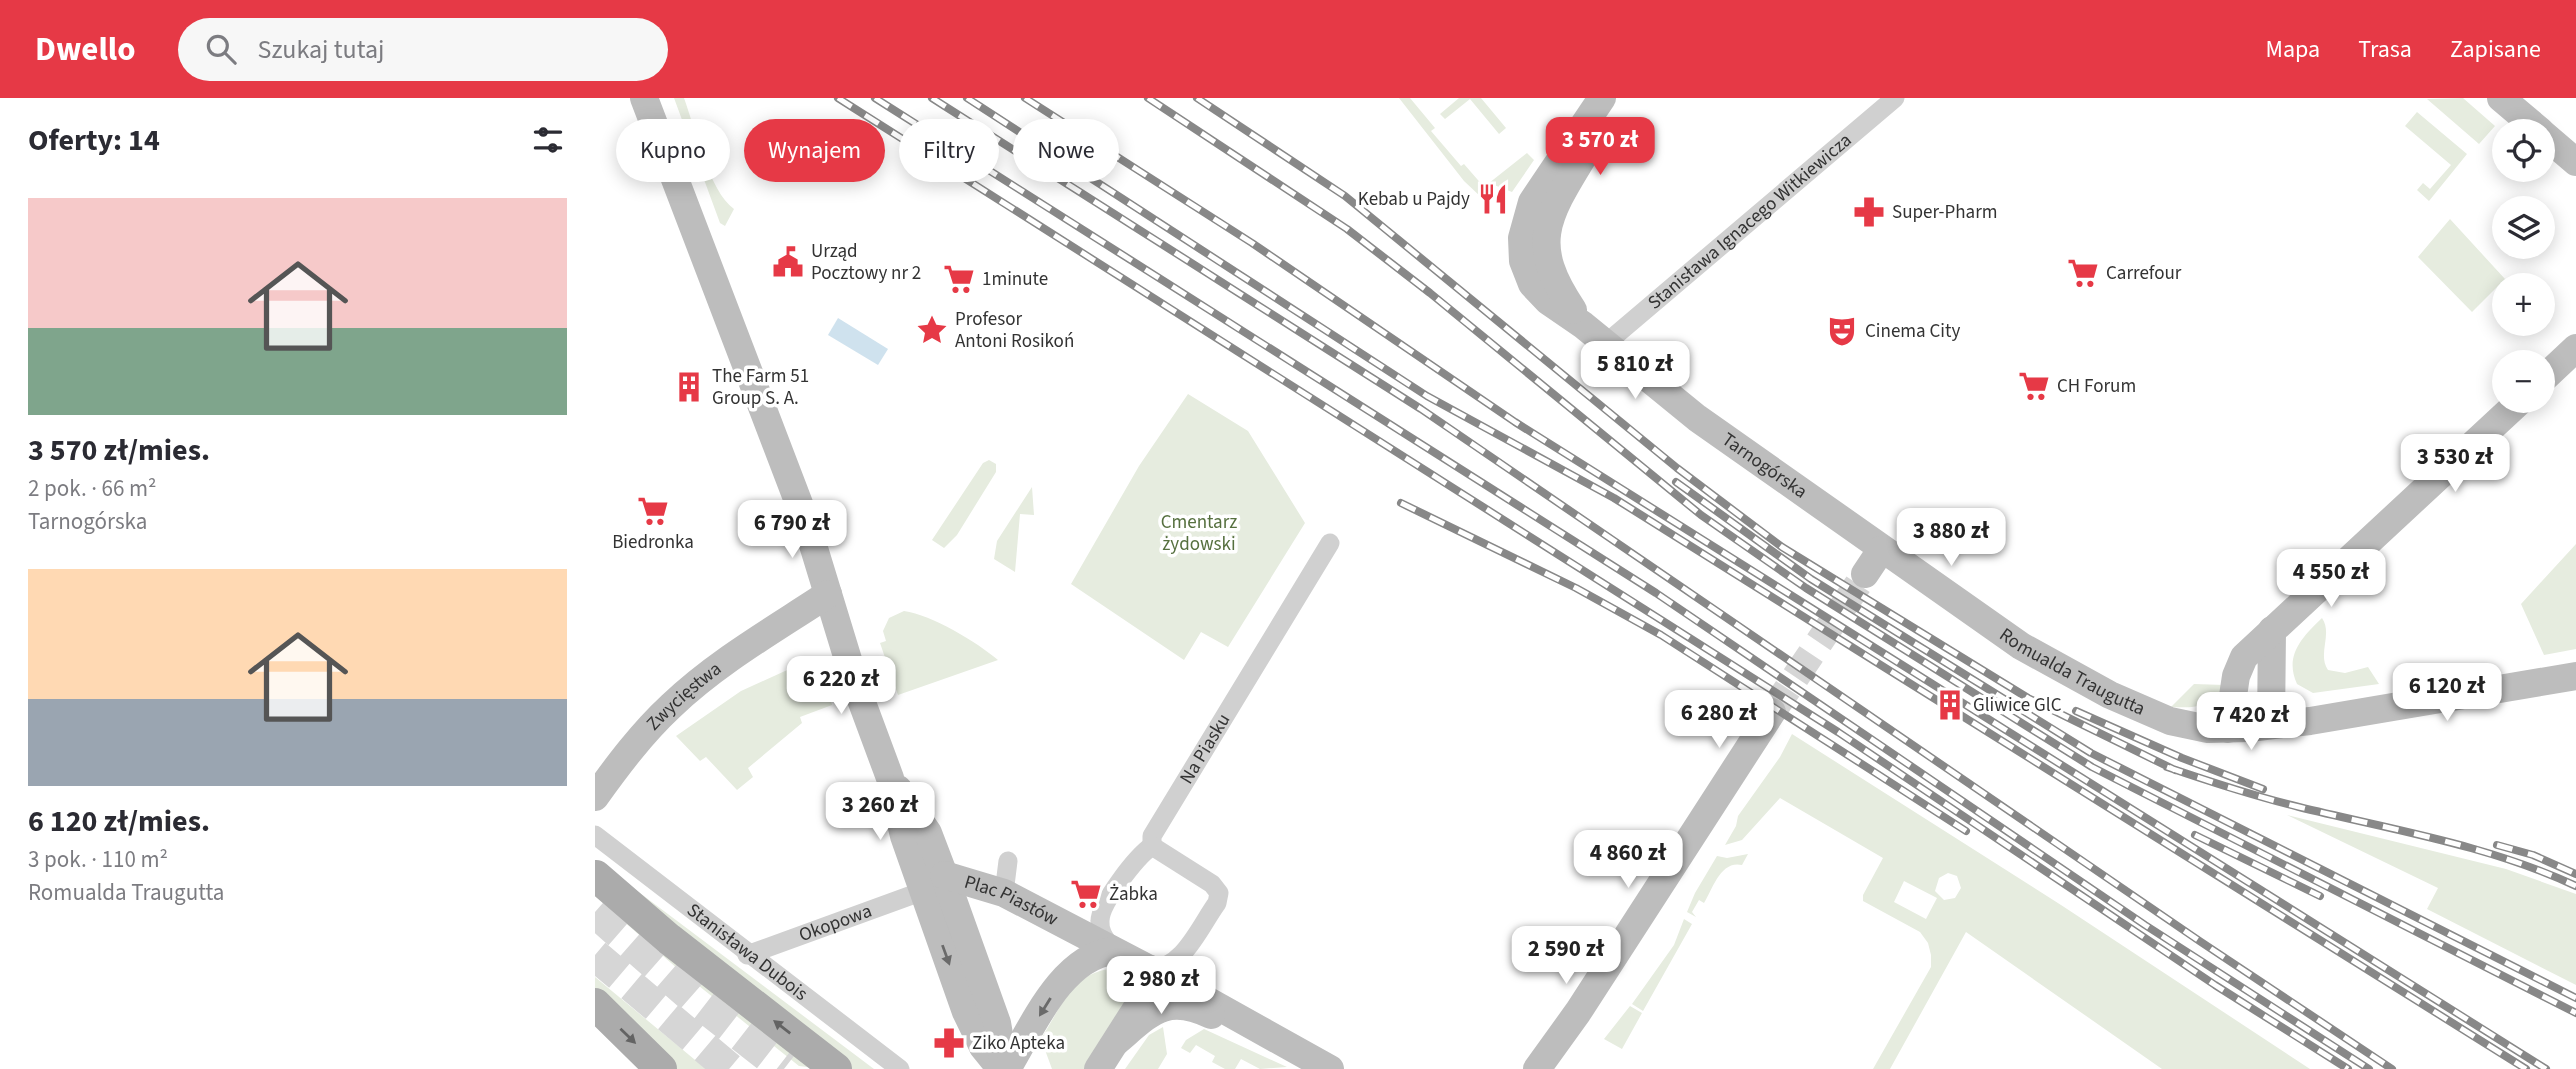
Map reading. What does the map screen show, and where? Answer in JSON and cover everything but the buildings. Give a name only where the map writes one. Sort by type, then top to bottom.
[{"type":"main road","points":[[644,98],[797,498],[857,689],[890,778],[928,833],[933,883],[997,1023],[1005,1069]]},
{"type":"main road","name":"Tarnogórska","points":[[1602,98],[1532,202],[1522,238],[1523,261],[1532,284],[1548,301],[1583,325],[1604,345],[1697,418],[1881,550]]},
{"type":"main road","name":"Tarnogórska","points":[[1583,325],[1550,271],[1545,234],[1559,195],[1619,98]]},
{"type":"main road","points":[[2501,98],[2526,119]]},
{"type":"main road","points":[[2555,144],[2576,162]]},
{"type":"main road","points":[[2555,368],[2576,348]]},
{"type":"main road","points":[[2228,729],[2236,676],[2244,657],[2507,413]]},
{"type":"main road","points":[[1865,574],[1881,550]]},
{"type":"main road","name":"Romualda Traugutta","points":[[1881,550],[2021,646],[2110,695],[2169,720],[2208,729],[2271,725],[2576,676]]},
{"type":"main road","name":"Zwycięstwa","points":[[595,797],[639,738],[673,703],[724,663],[828,594]]},
{"type":"main road","points":[[2271,725],[2272,630]]},
{"type":"main road","points":[[1536,1067],[1772,712]]},
{"type":"main road","points":[[596,876],[660,931],[836,1069]]},
{"type":"main road","name":"Plac Piastów","points":[[933,883],[1004,893],[1291,1048]]},
{"type":"main road","points":[[1005,1069],[1074,967],[1094,956],[1113,951]]},
{"type":"main road","points":[[1098,1069],[1140,1003],[1150,970]]},
{"type":"main road","points":[[595,1004],[661,1069]]},
{"type":"main road","points":[[1117,1041],[1153,1010],[1169,1005],[1186,1005],[1248,1033],[1291,1048],[1329,1069]]},
{"type":"street","name":"Stanisława Ignacego Witkiewicza","points":[[1604,345],[1895,98]]},
{"type":"street","name":"Na Piasku","points":[[1113,951],[1102,934],[1100,916],[1135,861],[1152,846],[1152,836],[1330,543]]},
{"type":"street","name":"Stanisława Dubois","points":[[595,835],[747,955],[900,1069]]},
{"type":"street","points":[[1150,970],[1165,969],[1180,957],[1217,903],[1219,893],[1212,884],[1152,846]]},
{"type":"street","points":[[1004,893],[1008,862]]},
{"type":"street","name":"Okopowa","points":[[747,955],[933,883]]},
{"type":"green space","points":[[674,98],[684,98],[691,119],[682,119]]},
{"type":"green space","points":[[1399,98],[1410,98],[1435,128],[1431,131],[1461,166],[1464,164],[1484,187],[1527,153],[1534,160],[1512,192],[1494,185],[1482,198],[1464,181]]},
{"type":"green space","points":[[1459,98],[1481,98],[1506,128],[1499,134],[1470,99],[1445,119],[1440,114]]},
{"type":"green space","points":[[2463,98],[2492,123],[2492,129],[2479,144],[2427,99]]},
{"type":"green space","points":[[2417,112],[2467,154],[2429,201],[2417,190],[2423,183],[2430,189],[2451,165],[2405,126]]},
{"type":"green space","points":[[705,182],[714,182],[734,209],[725,226],[720,223]]},
{"type":"green space","points":[[2450,219],[2500,273],[2492,273],[2492,292],[2472,312],[2418,257]]},
{"type":"green space","name":"Cmentarz żydowski","points":[[1188,394],[1248,431],[1305,523],[1228,647],[1201,632],[1184,660],[1071,584],[1139,466]]},
{"type":"green space","points":[[989,460],[996,464],[996,472],[957,535],[944,548],[932,540],[983,463]]},
{"type":"green space","points":[[1032,487],[1034,515],[1020,514],[1015,572],[994,559],[997,541]]},
{"type":"green space","points":[[2576,544],[2576,649],[2544,655],[2521,604]]},
{"type":"green space","points":[[904,611],[954,630],[998,660],[898,695],[880,643],[886,641],[883,631],[889,618]]},
{"type":"green space","points":[[2322,618],[2326,631],[2324,657],[2328,670],[2345,673],[2368,667],[2379,684],[2313,693],[2297,684],[2293,665],[2297,648]]},
{"type":"green space","points":[[796,666],[823,675],[832,705],[800,717],[802,723],[748,768],[753,777],[737,790],[706,757],[700,761],[676,736],[741,691]]},
{"type":"green space","points":[[2194,684],[2224,685],[2215,698],[2202,705],[2171,707]]},
{"type":"green space","points":[[1792,734],[2061,905],[2310,1069],[2162,1069],[1966,932],[1890,1069],[1873,1069],[1931,967],[1928,943],[1920,932],[1863,901],[1863,895],[1883,858],[1780,798],[1742,840],[1725,845],[1736,826],[1738,816],[1780,757]],"holes":[[[1948,873],[1957,876],[1961,888],[1955,898],[1944,900],[1935,891],[1939,878]],[[1904,881],[1937,898],[1926,919],[1894,902]]]},
{"type":"green space","points":[[2287,815],[2506,869],[2576,894],[2576,985],[2427,909],[2438,888]]},
{"type":"green space","points":[[1748,854],[1742,865],[1728,867],[1723,871],[1704,903],[1699,900],[1692,912],[1696,917],[1687,912],[1717,856],[1727,858]]},
{"type":"green space","points":[[608,869],[874,1069],[849,1069]]},
{"type":"green space","points":[[595,889],[824,1069],[799,1066],[679,970],[595,896]]},
{"type":"green space","points":[[1684,919],[1692,924],[1643,1011],[1632,1004],[1674,945]]},
{"type":"green space","points":[[1120,969],[1132,976],[1138,991],[1088,1069],[1052,1069],[1041,1039],[1063,1002],[1081,981],[1092,974]]},
{"type":"green space","points":[[595,977],[706,1069],[673,1069],[595,992]]},
{"type":"green space","points":[[1630,1006],[1642,1013],[1622,1049],[1604,1039]]},
{"type":"green space","points":[[1163,1027],[1167,1054],[1158,1069],[1125,1069],[1149,1035]]},
{"type":"green space","points":[[1204,1029],[1287,1067],[1260,1069],[1241,1059],[1235,1069],[1225,1069],[1212,1062],[1215,1056],[1196,1045],[1190,1053],[1181,1048],[1186,1040]]},
{"type":"water","points":[[838,318],[888,349],[878,365],[828,335]]},
{"type":"tunnel","points":[[1772,712],[1865,574]]},
{"type":"tunnel","points":[[595,912],[694,999],[784,1069]]},
{"type":"tunnel","points":[[595,955],[730,1069]]},
{"type":"railway","points":[[838,98],[1838,732],[2215,985],[2348,1069]]},
{"type":"railway","points":[[875,98],[1656,593],[2145,925],[2369,1069]]},
{"type":"railway","points":[[932,98],[1421,409],[2201,942],[2392,1069]]},
{"type":"railway","points":[[967,98],[1427,396],[1614,498],[2526,1069]]},
{"type":"railway","points":[[1025,98],[1252,243],[1515,422],[2546,1069]]},
{"type":"railway","points":[[1148,98],[1347,229],[1430,293],[1701,515],[1806,588],[2092,767],[2576,1013]]},
{"type":"railway","points":[[1197,98],[1345,196],[1677,468],[1782,547],[2028,698],[2175,770]]},
{"type":"railway","points":[[1676,482],[1811,579],[2091,753],[2576,998]]},
{"type":"railway","points":[[1401,503],[1576,588],[1661,635],[1966,831]]},
{"type":"railway","points":[[2076,711],[2182,758],[2263,789]]},
{"type":"railway","points":[[2167,767],[2282,803],[2474,849],[2576,886]]},
{"type":"railway","points":[[2195,835],[2320,896]]},
{"type":"railway","points":[[2497,845],[2533,855],[2576,874]]},
{"type":"place","name":"Kebab u Pajdy","points":[[1493,199]]},
{"type":"place","name":"Super-Pharm","points":[[1869,212]]},
{"type":"place","name":"Urząd Pocztowy nr 2","points":[[788,262]]},
{"type":"place","name":"Carrefour","points":[[2083,273]]},
{"type":"place","name":"1minute","points":[[959,279]]},
{"type":"place","name":"Profesor Antoni Rosikoń","points":[[932,330]]},
{"type":"place","name":"Cinema City","points":[[1842,331]]},
{"type":"place","name":"CH Forum","points":[[2034,386]]},
{"type":"place","name":"The Farm 51 Group S. A.","points":[[689,387]]},
{"type":"place","name":"Biedronka","points":[[653,511]]},
{"type":"place","name":"Gliwice GlC","points":[[1950,705]]},
{"type":"place","name":"Żabka","points":[[1086,894]]},
{"type":"place","name":"Ziko Apteka","points":[[949,1043]]}]
